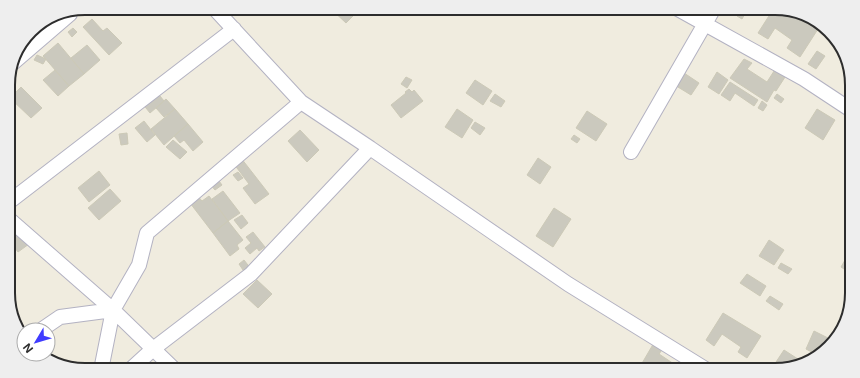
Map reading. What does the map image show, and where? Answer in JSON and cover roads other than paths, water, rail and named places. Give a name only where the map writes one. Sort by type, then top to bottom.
[{"type":"street","points":[[223,15],[301,102],[568,284],[696,363]]},
{"type":"street","points":[[688,15],[804,79],[845,106]]},
{"type":"street","points":[[631,152],[710,15]]},
{"type":"street","points":[[22,55],[65,18]]},
{"type":"street","points":[[15,197],[234,29]]},
{"type":"street","points":[[102,363],[113,310],[139,265],[147,233],[301,102]]},
{"type":"street","points":[[138,363],[153,349],[251,274],[370,148]]},
{"type":"street","points":[[15,224],[113,310],[168,363]]},
{"type":"street","points":[[53,322],[60,317],[113,310]]}]
